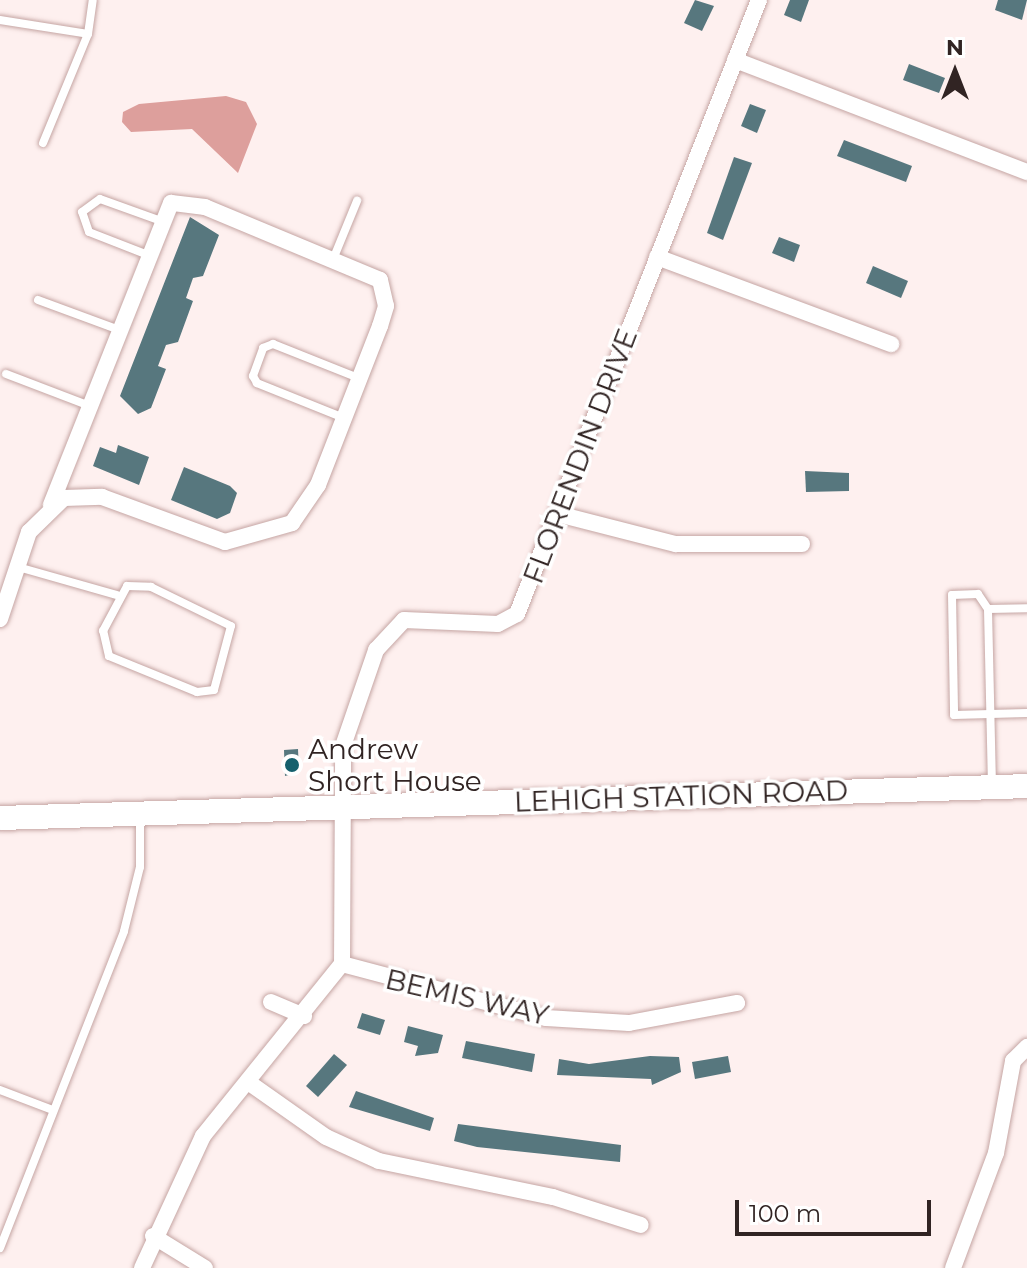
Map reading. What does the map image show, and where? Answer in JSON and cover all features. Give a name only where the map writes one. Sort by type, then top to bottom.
[{"type":"main road","name":"LEHIGH STATION ROAD","points":[[0,818],[1027,786]]},
{"type":"street","name":"FLORENDIN DRIVE","points":[[342,807],[343,746],[385,634],[414,619],[483,625],[510,620],[558,514],[759,0]]},
{"type":"street","points":[[735,60],[1027,172]]},
{"type":"street","points":[[0,619],[11,571],[29,532],[51,505],[161,221],[181,199],[375,274],[385,296],[361,379],[302,513],[254,539],[225,542],[102,497],[51,505]]},
{"type":"street","points":[[657,257],[891,344]]},
{"type":"street","points":[[558,514],[676,544],[802,544]]},
{"type":"street","points":[[142,1268],[153,1236],[190,1156],[304,1016],[342,964],[342,807]]},
{"type":"street","name":"BEMIS WAY","points":[[342,964],[546,1018],[629,1023],[737,1003]]},
{"type":"street","points":[[271,1002],[304,1016]]},
{"type":"street","points":[[953,1268],[996,1153],[1013,1061],[1027,1047]]},
{"type":"street","points":[[248,1082],[326,1137],[379,1161],[553,1197],[641,1225]]},
{"type":"street","points":[[153,1236],[205,1268]]},
{"type":"lane","points":[[43,143],[88,34],[93,0]]},
{"type":"lane","points":[[0,20],[88,34]]},
{"type":"lane","points":[[148,255],[89,232],[82,212],[100,199],[161,221]]},
{"type":"lane","points":[[334,257],[357,201]]},
{"type":"lane","points":[[38,300],[119,330]]},
{"type":"lane","points":[[345,418],[257,383],[263,348],[273,344],[361,379]]},
{"type":"lane","points":[[6,374],[90,406]]},
{"type":"lane","points":[[11,571],[117,595],[142,585],[224,619],[234,637],[214,690],[197,692],[109,656],[103,631],[117,595]]},
{"type":"lane","points":[[992,787],[990,714],[988,609],[978,594],[952,595],[954,715],[990,714],[1027,713]]},
{"type":"lane","points":[[988,609],[1027,608]]},
{"type":"lane","points":[[0,1248],[124,931],[140,867],[140,813]]},
{"type":"lane","points":[[0,1090],[53,1110]]},
{"type":"shaded area","points":[[226,96],[246,102],[257,124],[238,173],[192,129],[131,132],[122,122],[123,112],[139,104]]},
{"type":"building","points":[[695,0],[714,6],[702,31],[684,23]]},
{"type":"building","points":[[790,0],[809,0],[801,22],[784,15]]},
{"type":"building","points":[[998,0],[1027,0],[1022,20],[995,10]]},
{"type":"building","points":[[909,64],[945,78],[939,93],[903,80]]},
{"type":"building","points":[[750,104],[766,110],[757,133],[741,126]]},
{"type":"building","points":[[844,140],[912,166],[906,182],[837,156]]},
{"type":"building","points":[[734,157],[752,163],[723,240],[707,233]]},
{"type":"building","points":[[190,217],[219,235],[203,276],[193,278],[186,298],[193,301],[178,342],[166,345],[158,366],[166,369],[151,408],[138,414],[120,396]]},
{"type":"building","points":[[779,237],[800,245],[794,262],[772,253]]},
{"type":"building","points":[[873,266],[908,281],[901,298],[866,283]]},
{"type":"building","points":[[118,445],[149,457],[139,485],[93,466],[100,447],[116,453]]},
{"type":"building","points":[[184,467],[230,486],[237,493],[230,513],[217,519],[171,500]]},
{"type":"building","points":[[805,471],[849,473],[849,491],[806,492]]},
{"type":"building","name":"Andrew Short House","points":[[298,749],[299,772],[285,776],[284,750]]},
{"type":"building","points":[[362,1013],[385,1020],[380,1035],[357,1028]]},
{"type":"building","points":[[408,1026],[443,1035],[438,1053],[415,1056],[418,1046],[404,1042]]},
{"type":"building","points":[[466,1041],[535,1054],[532,1072],[462,1058]]},
{"type":"building","points":[[334,1054],[347,1065],[318,1097],[306,1086]]},
{"type":"building","points":[[650,1056],[679,1057],[681,1072],[652,1085],[651,1079],[557,1075],[559,1059],[589,1064]]},
{"type":"building","points":[[728,1056],[731,1072],[695,1079],[692,1062]]},
{"type":"building","points":[[356,1091],[434,1118],[430,1131],[349,1107]]},
{"type":"building","points":[[458,1124],[621,1145],[620,1162],[477,1147],[454,1141]]},
{"type":"place","name":"Andrew Short House","points":[[292,765]]}]
